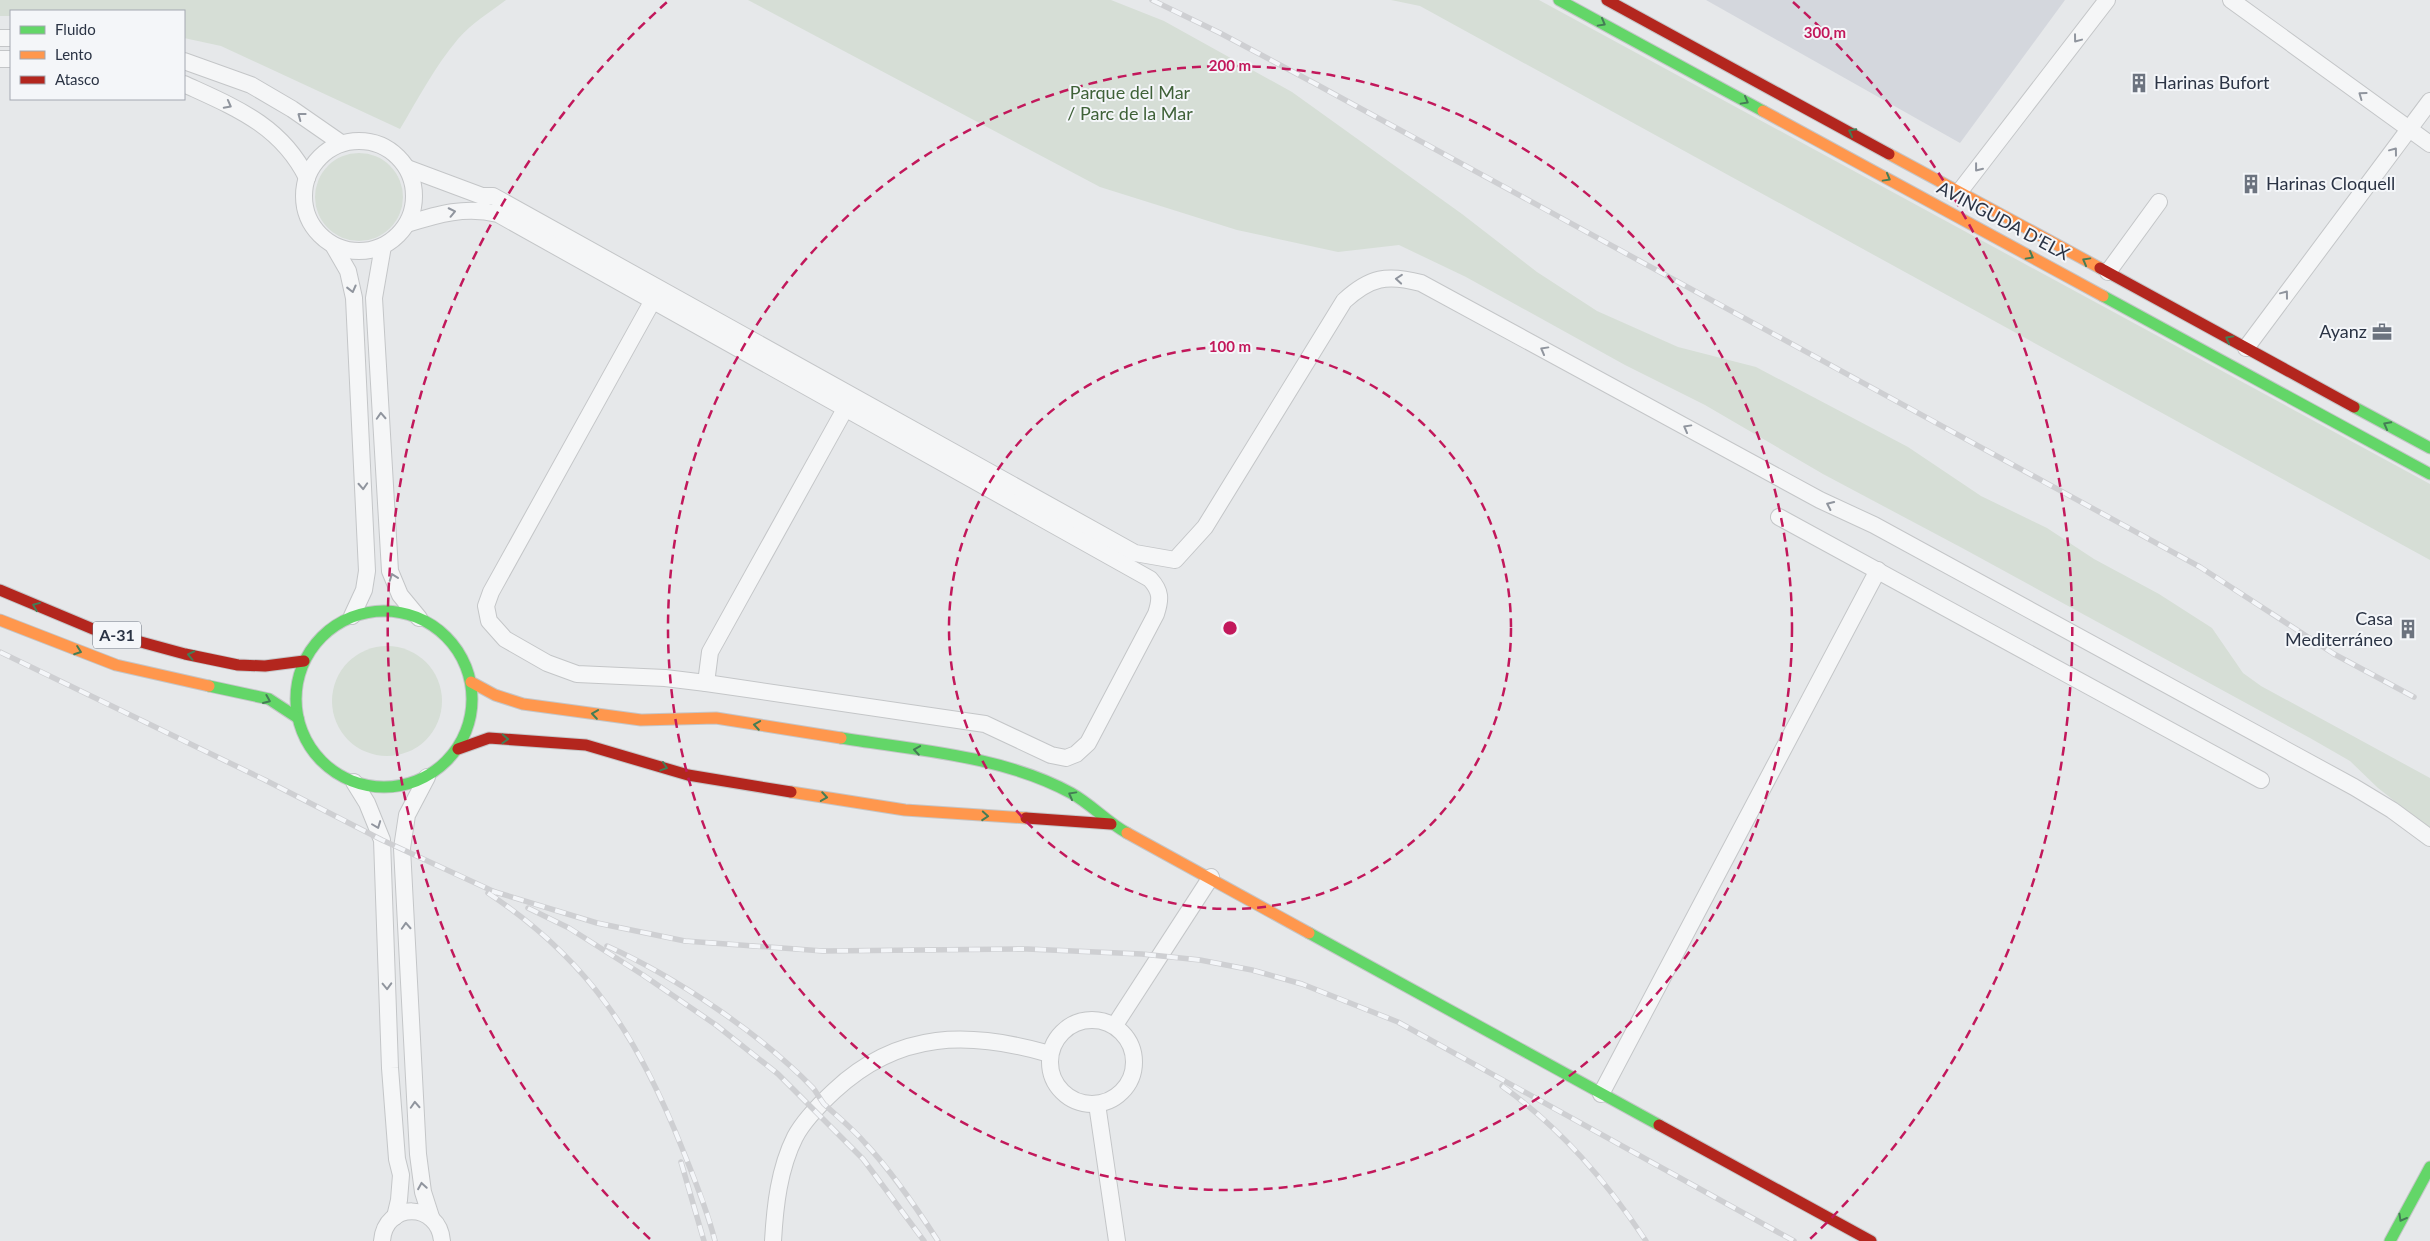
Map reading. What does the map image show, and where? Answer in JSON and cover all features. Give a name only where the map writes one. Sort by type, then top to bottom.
[{"type":"main road","name":"AVINGUDA D'ELX","points":[[1559,0],[2430,474]]},
{"type":"main road","name":"AVINGUDA D'ELX","points":[[1607,0],[2430,448]]},
{"type":"main road","name":"A-31","points":[[0,590],[93,629],[185,654],[238,665],[272,665],[304,660]]},
{"type":"main road","points":[[374,611],[397,612],[419,618],[443,633],[461,655],[471,682],[473,705],[468,728],[458,749],[439,770],[427,777],[404,786],[395,787],[378,788],[354,782],[328,768],[308,745],[298,718],[296,689],[304,660],[316,642],[333,627],[352,616],[374,611]]},
{"type":"main road","name":"A-31","points":[[0,620],[116,665],[181,681],[233,690],[269,699],[298,718]]},
{"type":"main road","points":[[471,682],[495,696],[523,704],[641,720],[716,718],[954,756],[991,764],[1030,776],[1071,793],[1111,824],[1211,877],[1601,1094],[1871,1241]]},
{"type":"main road","points":[[458,749],[489,738],[586,745],[622,754],[688,775],[905,810],[1111,824]]},
{"type":"main road","points":[[2390,1241],[2430,1167]]},
{"type":"street","points":[[1960,191],[2106,0]]},
{"type":"street","points":[[2231,0],[2430,144]]},
{"type":"street","points":[[185,61],[251,85],[292,109],[341,144]]},
{"type":"street","points":[[185,84],[222,102],[270,130],[286,145],[307,178]]},
{"type":"street","points":[[2246,348],[2430,100]]},
{"type":"street","points":[[353,141],[378,144],[399,158],[407,168],[414,186],[414,206],[407,224],[383,246],[371,250],[358,251],[333,245],[323,238],[308,216],[304,197],[307,178],[320,157],[341,144],[353,141]]},
{"type":"street","points":[[407,168],[482,196],[493,196],[1135,553],[1175,560],[1205,527],[1344,301],[1359,287],[1379,279],[1394,278],[1421,283],[1820,500],[1874,525],[2354,787],[2392,810],[2430,838]]},
{"type":"street","points":[[482,196],[498,214]]},
{"type":"street","points":[[2108,272],[2159,202]]},
{"type":"street","points":[[407,224],[457,210],[479,209],[498,214],[652,302],[1150,579],[1157,587],[1161,599],[1156,614],[1088,743],[1076,754],[1066,758],[1051,755],[985,724],[706,683],[576,674],[554,666],[505,639],[489,621],[486,606],[490,592],[652,302]]},
{"type":"street","points":[[333,245],[348,271],[354,298],[367,571],[364,590],[352,616]]},
{"type":"street","points":[[383,246],[374,298],[390,571],[400,595],[419,618]]},
{"type":"street","points":[[706,683],[710,652],[845,409]]},
{"type":"street","points":[[1779,517],[2261,780]]},
{"type":"street","points":[[1601,1094],[1878,570]]},
{"type":"street","points":[[427,777],[407,815],[402,848],[418,1154],[423,1192],[431,1217],[437,1225],[442,1241]]},
{"type":"street","points":[[354,782],[367,803],[382,840],[390,1068],[396,1159],[401,1175],[395,1216]]},
{"type":"street","points":[[1115,1026],[1211,877]]},
{"type":"street","points":[[1088,1019],[1102,1020],[1115,1026],[1125,1035],[1132,1047],[1135,1061],[1133,1074],[1128,1085],[1120,1094],[1109,1101],[1097,1104],[1084,1103],[1072,1099],[1062,1091],[1054,1080],[1050,1067],[1050,1054],[1055,1041],[1063,1030],[1074,1023],[1088,1019]]},
{"type":"street","points":[[773,1241],[774,1214],[783,1168],[795,1137],[822,1102],[842,1083],[867,1064],[894,1051],[925,1042],[955,1039],[986,1039],[1050,1054]]},
{"type":"street","points":[[1097,1104],[1117,1241]]},
{"type":"street","points":[[382,1241],[387,1224],[395,1216],[403,1212],[413,1211],[431,1217]]},
{"type":"shaded area","points":[[1706,0],[2065,0],[1960,143]]},
{"type":"green space","points":[[0,0],[506,0],[475,23],[458,39],[434,71],[400,129],[221,46],[185,38],[185,10],[10,10],[10,16],[0,16]]},
{"type":"green space","name":"Parque del Mar / Parc de la Mar","points":[[748,0],[1111,0],[1164,21],[1292,92],[1462,214],[1537,272],[1597,311],[1678,347],[1756,367],[1908,447],[1981,496],[2047,528],[2094,559],[2159,594],[2212,628],[2243,673],[2261,686],[2430,778],[2430,829],[2378,788],[2350,761],[2310,738],[1823,474],[1705,405],[1625,365],[1466,277],[1399,245],[1338,252],[1237,230],[1100,187]]},
{"type":"green space","points":[[1391,0],[1539,0],[2430,484],[2430,560],[1420,6]]},
{"type":"green space","points":[[350,153],[368,153],[384,160],[396,172],[403,188],[403,206],[396,222],[384,234],[368,241],[350,241],[334,234],[322,222],[315,206],[315,188],[322,172],[334,160]]},
{"type":"green space","points":[[387,646],[408,651],[426,662],[437,680],[442,701],[437,722],[426,740],[408,751],[387,756],[366,751],[348,740],[337,722],[332,701],[337,680],[348,662],[366,651]]},
{"type":"railway","points":[[1152,0],[1220,33],[1314,83],[2200,567],[2334,654],[2414,697]]},
{"type":"railway","points":[[0,652],[265,780],[382,840],[497,893]]},
{"type":"railway","points":[[492,891],[597,923],[685,941],[823,951],[1027,949],[1142,954],[1200,960],[1252,970],[1302,984],[1398,1022],[1794,1241]]},
{"type":"railway","points":[[488,893],[524,919],[555,946],[582,974],[628,1036],[665,1108],[682,1148],[700,1194],[715,1241]]},
{"type":"railway","points":[[528,908],[569,928],[643,975],[716,1025],[778,1074],[863,1159],[924,1241]]},
{"type":"railway","points":[[607,946],[689,990],[769,1047],[813,1088],[824,1104],[856,1133],[875,1154],[904,1190],[938,1241]]},
{"type":"railway","points":[[1502,1086],[1544,1120],[1581,1157],[1615,1197],[1646,1241]]},
{"type":"railway","points":[[681,1162],[704,1241]]},
{"type":"traffic: fast","points":[[1559,0],[1763,111]]},
{"type":"traffic: fast","points":[[2103,296],[2430,474]]},
{"type":"traffic: fast","points":[[2354,407],[2430,448]]},
{"type":"traffic: fast","points":[[375,611],[393,611],[426,621],[452,643],[462,657],[468,673],[472,699],[468,725],[462,741],[440,767],[426,777],[410,783],[393,787],[375,787],[342,777],[316,755],[306,741],[300,725],[296,708],[296,690],[306,657],[328,631],[342,621],[358,615],[375,611]]},
{"type":"traffic: fast","points":[[209,686],[269,699],[298,718]]},
{"type":"traffic: fast","points":[[841,738],[959,756],[1017,770],[1071,793],[1127,833]]},
{"type":"traffic: fast","points":[[1309,933],[1659,1125]]},
{"type":"traffic: fast","points":[[2390,1241],[2430,1167]]},
{"type":"traffic: slow","points":[[1763,111],[2103,296]]},
{"type":"traffic: slow","points":[[1889,154],[2100,268]]},
{"type":"traffic: slow","points":[[0,620],[116,665],[209,686]]},
{"type":"traffic: slow","points":[[471,682],[495,695],[523,704],[641,720],[716,718],[841,738]]},
{"type":"traffic: slow","points":[[791,792],[905,810],[1026,818]]},
{"type":"traffic: slow","points":[[1127,833],[1309,933]]},
{"type":"traffic: jam","points":[[1607,0],[1889,154]]},
{"type":"traffic: jam","points":[[2100,268],[2354,407]]},
{"type":"traffic: jam","points":[[0,590],[93,629],[185,654],[238,665],[265,666],[304,661]]},
{"type":"traffic: jam","points":[[458,749],[489,738],[586,745],[688,775],[791,792]]},
{"type":"traffic: jam","points":[[1026,818],[1111,824]]},
{"type":"traffic: jam","points":[[1659,1125],[1871,1241]]},
{"type":"place","name":"Harinas Bufort","points":[[2139,83]]},
{"type":"place","name":"Harinas Cloquell","points":[[2251,184]]},
{"type":"place","name":"Ayanz","points":[[2382,332]]},
{"type":"place","name":"Casa Mediterráneo","points":[[2408,629]]}]
